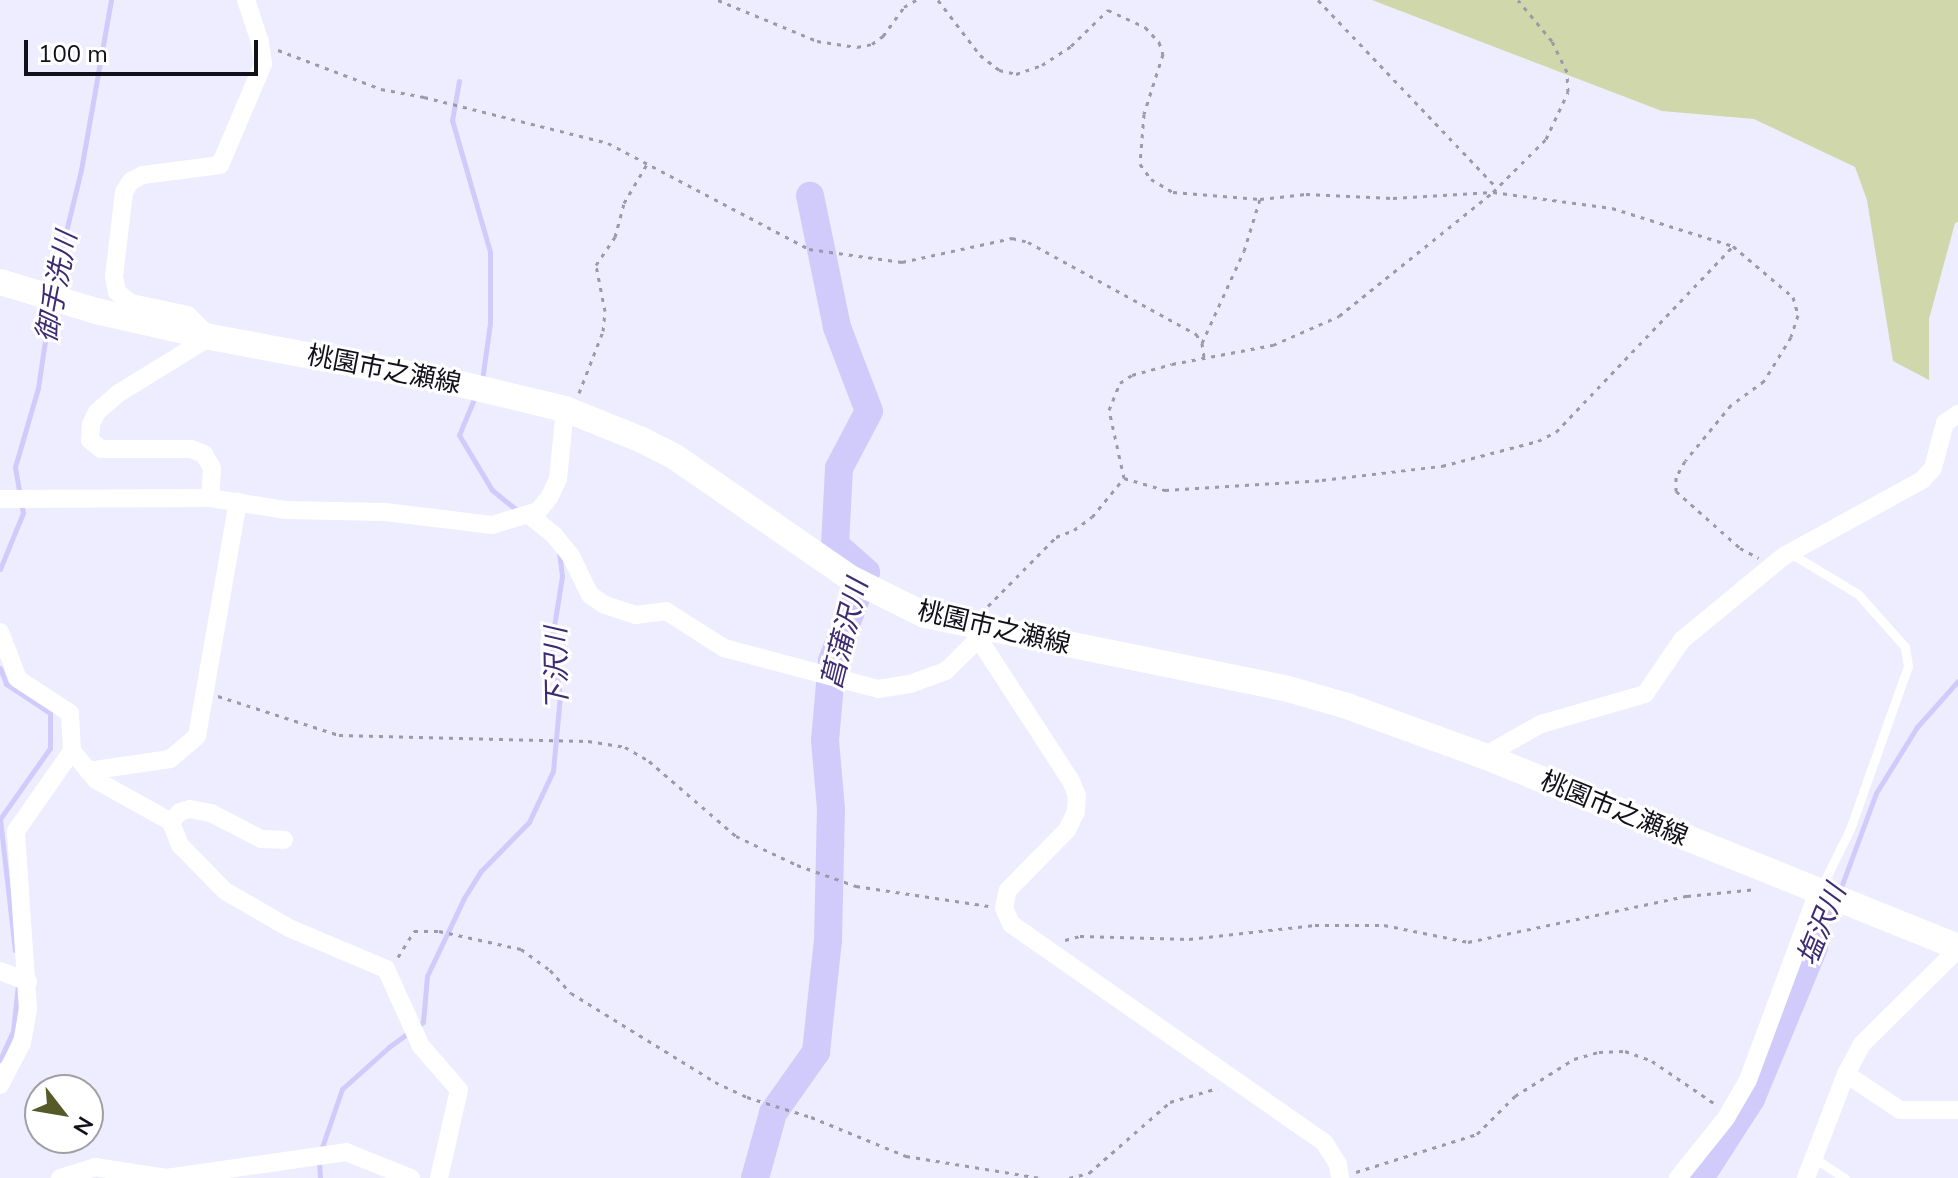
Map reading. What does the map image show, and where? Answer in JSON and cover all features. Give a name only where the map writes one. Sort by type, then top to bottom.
[{"type":"main road","name":"桃園市之瀬線","points":[[0,282],[96,311],[210,337],[448,381],[569,410],[642,440],[708,476],[852,579],[925,615],[972,630],[1288,689],[1344,705],[1484,756],[1958,948]]},
{"type":"street","points":[[210,498],[212,468],[204,454],[191,449],[101,449],[90,440],[91,424],[108,402],[210,337],[188,315],[131,303],[117,292],[114,276],[124,192],[131,181],[143,175],[220,165],[263,64],[260,42],[246,0]]},
{"type":"street","points":[[0,499],[210,498],[286,510],[385,512],[492,525],[538,511],[549,498],[558,479],[569,410]]},
{"type":"street","points":[[1484,756],[1541,724],[1645,694],[1682,640],[1773,565],[1922,480],[1933,468],[1945,423],[1958,414]]},
{"type":"street","points":[[88,771],[170,759],[197,736],[238,502]]},
{"type":"street","points":[[527,514],[554,535],[571,556],[590,595],[605,605],[635,615],[666,611],[724,648],[878,689],[910,684],[946,671],[972,630],[1071,781],[1077,796],[1076,812],[1067,830],[1008,890],[1004,908],[1011,924],[1324,1142],[1338,1164],[1340,1178]]},
{"type":"street","points":[[0,632],[18,679],[70,713],[72,751],[96,780],[171,822],[180,845],[225,891],[289,928],[386,969],[421,1046],[459,1090],[439,1178]]},
{"type":"street","points":[[0,1085],[22,1043],[28,982],[16,831],[72,751]]},
{"type":"street","points":[[171,822],[180,812],[190,809],[211,813],[261,839],[284,840]]},
{"type":"street","points":[[1678,1178],[1728,1113],[1748,1080],[1819,893]]},
{"type":"street","points":[[1806,1178],[1846,1074],[1862,1044],[1958,948]]},
{"type":"street","points":[[0,971],[28,982]]},
{"type":"street","points":[[1846,1074],[1900,1110],[1958,1110]]},
{"type":"street","points":[[60,1178],[95,1167],[166,1178],[346,1152],[411,1178]]},
{"type":"lane","points":[[1790,553],[1858,594],[1905,647],[1908,666],[1850,829],[1819,893]]},
{"type":"lane","points":[[1814,1158],[1845,1178]]},
{"type":"path","points":[[718,0],[817,41],[857,47],[872,44],[883,36],[904,7],[916,0]]},
{"type":"path","points":[[938,0],[980,55],[999,70],[1016,74],[1042,65],[1071,46],[1108,10],[1145,27],[1159,42],[1163,54],[1144,114],[1140,164],[1151,179],[1173,192],[1260,199],[1306,194],[1393,198],[1495,190],[1612,208],[1733,246],[1793,297],[1798,315],[1791,337],[1764,381],[1731,405],[1685,461],[1676,477],[1676,491],[1740,548],[1773,565]]},
{"type":"path","points":[[1318,0],[1495,190]]},
{"type":"path","points":[[1124,478],[1109,410],[1113,393],[1132,375],[1273,345],[1339,316],[1495,190],[1546,139],[1568,92],[1567,72],[1552,41],[1518,0]]},
{"type":"path","points":[[260,42],[324,70],[381,89],[608,143],[809,249],[902,262],[1012,238],[1028,242],[1196,334],[1202,343],[1204,358]]},
{"type":"path","points":[[569,410],[603,331],[605,311],[596,265],[601,252],[615,237],[624,203],[647,164]]},
{"type":"path","points":[[1202,343],[1244,251],[1260,199]]},
{"type":"path","points":[[1124,478],[1165,490],[1322,480],[1442,466],[1538,441],[1556,432],[1733,246]]},
{"type":"path","points":[[972,630],[1056,537],[1074,530],[1092,517],[1124,478]]},
{"type":"path","points":[[203,691],[339,735],[524,738],[588,741],[625,747],[649,761],[736,836],[797,865],[856,886],[942,902],[1004,908]]},
{"type":"path","points":[[1049,951],[1080,936],[1189,939],[1315,925],[1384,925],[1468,942],[1687,896],[1770,888],[1778,876]]},
{"type":"path","points":[[386,969],[414,931],[439,931],[494,940],[521,949],[550,970],[571,993],[715,1082],[747,1097],[811,1117],[906,1156],[1040,1178]]},
{"type":"path","points":[[1340,1178],[1477,1134],[1515,1096],[1574,1059],[1599,1052],[1625,1051],[1652,1061],[1728,1113]]},
{"type":"path","points":[[1069,1178],[1089,1173],[1170,1102],[1236,1081]]},
{"type":"green space","points":[[1372,0],[1958,0],[1958,222],[1955,223],[1929,319],[1929,380],[1893,361],[1867,200],[1855,167],[1754,119],[1662,111]]},
{"type":"waterway","name":"御手洗川","points":[[52,289],[81,170],[111,0]]},
{"type":"waterway","name":"下沢川","points":[[459,81],[452,120],[490,252],[490,323],[482,381]]},
{"type":"waterway","name":"菖蒲沢川","points":[[755,1178],[773,1113],[816,1052],[828,940],[831,809],[825,741],[832,661],[866,572],[835,545],[839,468],[869,411],[837,327],[810,196]]},
{"type":"waterway","name":"御手洗川","points":[[0,569],[23,513],[15,467],[38,388],[50,307]]},
{"type":"waterway","name":"下沢川","points":[[476,394],[459,435],[492,490],[518,511]]},
{"type":"waterway","name":"下沢川","points":[[321,1150],[342,1089],[389,1047],[423,1022],[427,976],[464,898],[481,871],[529,822],[553,771],[560,695],[551,645],[562,576],[559,551]]},
{"type":"waterway","name":"御手洗川","points":[[0,668],[6,684],[50,713],[50,748],[0,819],[15,950]]},
{"type":"waterway","name":"塩沢川","points":[[1840,890],[1876,793],[1917,727],[1958,681]]},
{"type":"waterway","name":"塩沢川","points":[[1814,947],[1832,906]]},
{"type":"waterway","name":"塩沢川","points":[[1700,1178],[1751,1099],[1814,947]]},
{"type":"waterway","name":"御手洗川","points":[[0,1060],[13,1031],[18,984]]},
{"type":"waterway","name":"下沢川","points":[[319,1160],[320,1178]]}]
